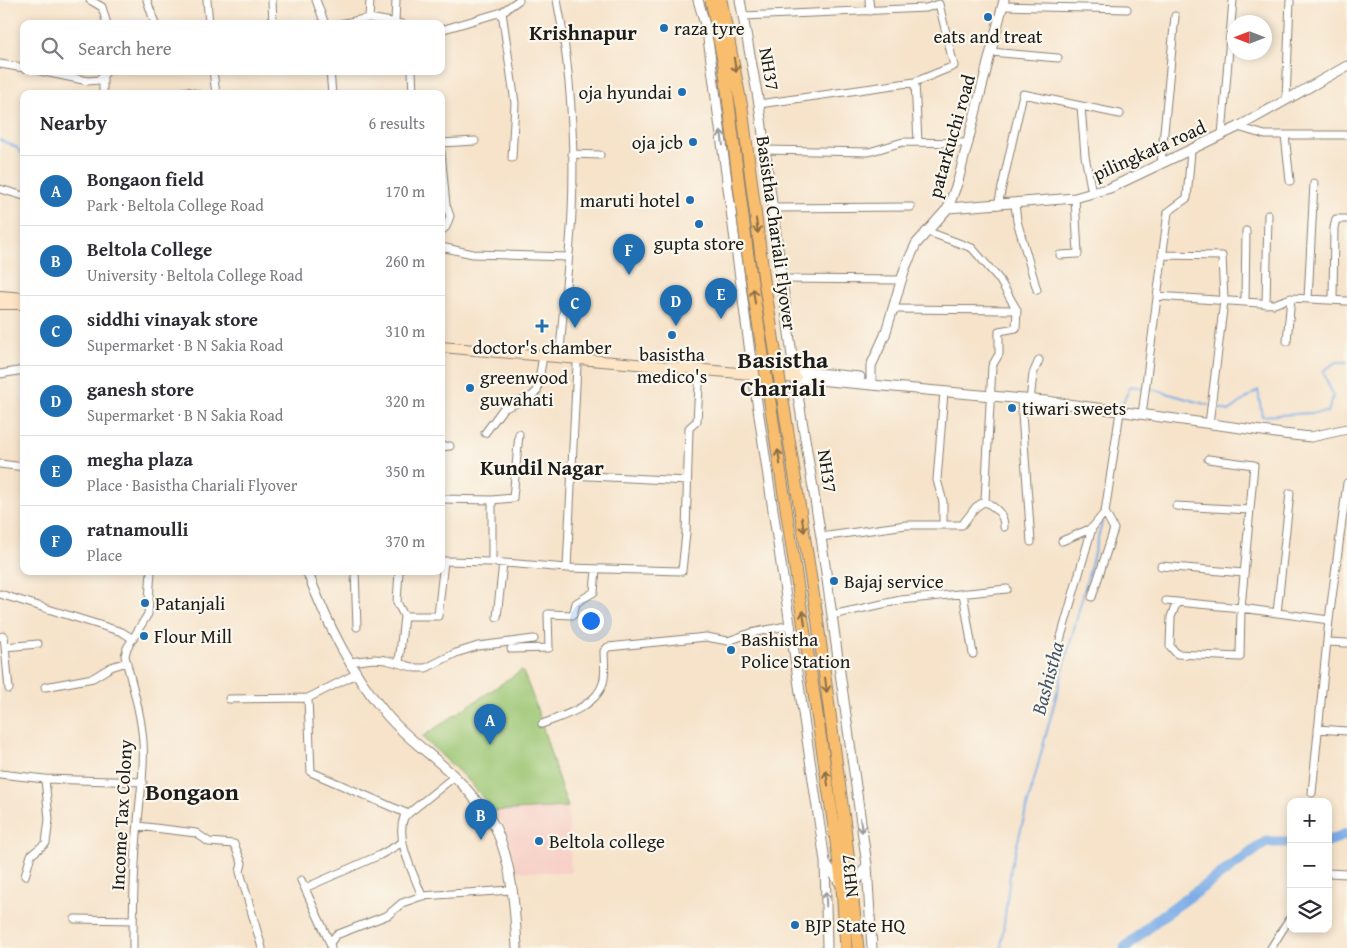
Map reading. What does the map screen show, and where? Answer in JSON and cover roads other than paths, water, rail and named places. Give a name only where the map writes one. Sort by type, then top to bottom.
[{"type":"highway","name":"Basistha Chariali Flyover","points":[[711,0],[724,65],[747,249],[839,826],[847,887]]},
{"type":"highway","name":"Basistha Chariali Flyover","points":[[721,0],[742,108],[770,316],[818,616],[839,826]]},
{"type":"highway","name":"NH37","points":[[846,948],[847,887]]},
{"type":"highway","name":"NH37","points":[[847,887],[858,948]]},
{"type":"main road","points":[[0,296],[20,298]]},
{"type":"main road","points":[[0,304],[20,304]]},
{"type":"main road","points":[[445,341],[753,372]]},
{"type":"main road","points":[[445,346],[700,369],[795,375]]},
{"type":"street","points":[[90,0],[101,4],[106,20]]},
{"type":"street","points":[[147,0],[154,20]]},
{"type":"street","points":[[207,0],[209,20]]},
{"type":"street","points":[[272,0],[273,20]]},
{"type":"street","points":[[316,0],[324,20]]},
{"type":"street","points":[[369,18],[370,0]]},
{"type":"street","points":[[396,0],[398,20]]},
{"type":"street","points":[[445,29],[502,12],[519,0]]},
{"type":"street","points":[[557,0],[567,51],[571,101],[572,154],[572,212],[560,352]]},
{"type":"street","points":[[698,0],[707,31],[753,372],[825,861],[827,948]]},
{"type":"street","name":"NH37","points":[[740,0],[759,104],[795,375],[821,537],[867,865],[872,948]]},
{"type":"street","points":[[869,0],[870,11]]},
{"type":"street","points":[[1222,135],[1233,0]]},
{"type":"street","points":[[1286,100],[1290,0]]},
{"type":"street","points":[[1004,3],[1127,9]]},
{"type":"street","name":"patarkuchi road","points":[[871,381],[871,366],[885,335],[892,309],[916,244],[948,208],[969,144],[1004,3]]},
{"type":"street","points":[[744,16],[926,8],[939,4],[954,66],[915,82],[759,104]]},
{"type":"street","points":[[502,12],[515,103],[512,158]]},
{"type":"street","points":[[1161,164],[1175,16]]},
{"type":"street","points":[[359,20],[369,18],[381,20]]},
{"type":"street","points":[[991,52],[1058,58]]},
{"type":"street","points":[[0,64],[20,67]]},
{"type":"street","name":"pilingkata road","points":[[948,208],[1074,198],[1110,188],[1238,127],[1347,66]]},
{"type":"street","points":[[59,75],[88,81],[99,80],[104,75]]},
{"type":"street","points":[[103,90],[105,75]]},
{"type":"street","points":[[214,75],[215,90]]},
{"type":"street","points":[[330,75],[332,90]]},
{"type":"street","points":[[412,75],[413,90]]},
{"type":"street","points":[[915,82],[918,142]]},
{"type":"street","points":[[998,205],[1023,94],[1120,114]]},
{"type":"street","points":[[1081,106],[1085,156],[1092,193]]},
{"type":"street","points":[[1238,127],[1265,135],[1347,135]]},
{"type":"street","points":[[1285,135],[1290,181]]},
{"type":"street","points":[[445,143],[475,141]]},
{"type":"street","points":[[765,150],[869,152],[893,144],[918,142],[969,144]]},
{"type":"street","points":[[1142,415],[1168,212],[1187,198],[1191,151]]},
{"type":"street","points":[[572,154],[600,155]]},
{"type":"street","points":[[1308,299],[1314,183]]},
{"type":"street","points":[[0,189],[20,195]]},
{"type":"street","points":[[445,194],[450,216],[445,228]]},
{"type":"street","points":[[1060,255],[1078,254],[1074,198]]},
{"type":"street","points":[[1015,204],[1017,220],[1037,290]]},
{"type":"street","points":[[772,208],[911,207]]},
{"type":"street","points":[[1266,304],[1268,215]]},
{"type":"street","points":[[1333,300],[1334,228],[1336,219],[1347,219]]},
{"type":"street","points":[[821,537],[906,526],[962,526],[976,508],[985,501],[992,366],[999,354],[999,330],[1016,328],[1017,310],[999,279],[972,248],[926,231]]},
{"type":"street","points":[[1245,302],[1246,231]]},
{"type":"street","points":[[445,248],[473,254],[568,257]]},
{"type":"street","points":[[1162,255],[1222,256],[1224,301],[1209,424]]},
{"type":"street","points":[[782,279],[902,280]]},
{"type":"street","points":[[1157,296],[1266,304],[1274,304],[1291,298],[1347,301]]},
{"type":"street","points":[[1287,341],[1291,298]]},
{"type":"street","points":[[892,309],[1017,310]]},
{"type":"street","points":[[485,433],[504,409],[532,396],[537,391],[543,356]]},
{"type":"street","points":[[1031,542],[1027,399],[1033,374],[1039,360]]},
{"type":"street","points":[[567,568],[570,475],[577,365]]},
{"type":"street","points":[[445,561],[492,562],[567,568],[682,571],[686,533],[689,428],[697,421],[700,369]]},
{"type":"street","points":[[0,374],[20,371]]},
{"type":"street","points":[[795,375],[991,394],[1311,437],[1347,429]]},
{"type":"street","points":[[871,381],[944,392],[991,394]]},
{"type":"street","points":[[943,526],[943,502],[937,480],[944,392]]},
{"type":"street","points":[[1051,672],[1092,528],[1105,512],[1120,412]]},
{"type":"street","points":[[445,499],[492,500],[512,498],[519,434]]},
{"type":"street","points":[[445,447],[450,446]]},
{"type":"street","points":[[1177,602],[1171,617],[1170,646],[1177,654],[1240,657],[1241,608],[1254,465],[1208,458]]},
{"type":"street","points":[[0,464],[20,466]]},
{"type":"street","points":[[570,475],[687,481]]},
{"type":"street","points":[[1312,793],[1329,620],[1347,483]]},
{"type":"street","points":[[1277,613],[1290,493]]},
{"type":"street","points":[[492,500],[492,562]]},
{"type":"street","points":[[985,501],[1001,513],[1004,518],[1004,528]]},
{"type":"street","points":[[1176,506],[1250,510]]},
{"type":"street","points":[[1092,597],[1114,529],[1105,512]]},
{"type":"street","points":[[1062,541],[1092,528]]},
{"type":"street","points":[[497,617],[502,563]]},
{"type":"street","points":[[1161,566],[1244,573]]},
{"type":"street","points":[[511,649],[549,648],[548,614],[573,615],[576,603],[594,592],[596,569]]},
{"type":"street","name":"Income Tax Colony","points":[[133,948],[138,826],[143,782],[143,742],[139,706],[127,662],[127,648],[148,614],[151,575]]},
{"type":"street","points":[[309,575],[329,623],[349,662],[386,715],[416,744],[455,776],[495,828],[506,860],[517,948]]},
{"type":"street","points":[[354,575],[357,627]]},
{"type":"street","points":[[399,575],[397,602],[404,616],[399,663]]},
{"type":"street","points":[[404,616],[438,616],[442,575]]},
{"type":"street","points":[[832,615],[901,600],[1007,589]]},
{"type":"street","points":[[963,593],[973,654]]},
{"type":"street","points":[[0,594],[122,632],[133,639]]},
{"type":"street","points":[[1166,600],[1329,620]]},
{"type":"street","points":[[542,724],[568,714],[591,700],[603,683],[604,651],[608,647],[706,637],[728,642],[750,633],[791,625]]},
{"type":"street","points":[[0,637],[4,636],[10,689]]},
{"type":"street","points":[[349,662],[365,658],[399,663],[416,668],[426,668],[456,653],[478,646],[534,639]]},
{"type":"street","points":[[1327,642],[1347,643]]},
{"type":"street","points":[[6,647],[38,644]]},
{"type":"street","points":[[46,687],[93,678],[111,667],[127,662]]},
{"type":"street","points":[[230,700],[308,698],[356,674]]},
{"type":"street","points":[[308,698],[311,772],[408,814]]},
{"type":"street","points":[[1318,729],[1347,731]]},
{"type":"street","points":[[0,774],[45,779],[143,782]]},
{"type":"street","points":[[422,896],[403,842],[400,827],[408,814],[455,776]]},
{"type":"street","points":[[25,876],[31,855],[46,843],[49,819],[45,779]]},
{"type":"street","points":[[138,826],[196,833],[209,842],[234,844],[242,862],[240,872],[262,948]]},
{"type":"street","points":[[305,888],[380,855],[403,842]]},
{"type":"street","points":[[825,861],[847,887],[867,865]]},
{"type":"street","points":[[1332,873],[1347,874]]},
{"type":"street","points":[[301,880],[331,946]]},
{"type":"street","points":[[331,946],[336,935],[388,915],[402,903],[422,896],[511,890]]},
{"type":"street","points":[[75,919],[133,920]]},
{"type":"street","points":[[1271,948],[1287,922]]},
{"type":"waterway","points":[[0,140],[16,147],[20,152]]},
{"type":"waterway","name":"Bashistha","points":[[1213,406],[1229,411],[1258,390],[1262,416],[1328,412],[1333,396],[1323,371],[1336,362],[1347,362]]},
{"type":"waterway","name":"Bashistha","points":[[1122,404],[1131,386],[1143,388]]},
{"type":"waterway","name":"Bashistha","points":[[1148,388],[1208,405]]},
{"type":"waterway","name":"Bashistha","points":[[1001,948],[1011,867],[1103,519]]},
{"type":"waterway","points":[[1332,840],[1347,834]]},
{"type":"waterway","points":[[1125,948],[1158,919],[1266,842],[1287,842]]},
{"type":"place","name":"eats and treat","points":[[988,17]]},
{"type":"place","name":"raza tyre","points":[[664,28]]},
{"type":"place","name":"oja hyundai","points":[[682,92]]},
{"type":"place","name":"oja jcb","points":[[693,142]]},
{"type":"place","name":"maruti hotel","points":[[690,200]]},
{"type":"place","name":"gupta store","points":[[699,224]]},
{"type":"place","name":"ratnamoulli","points":[[629,275]]},
{"type":"place","name":"megha plaza","points":[[721,319]]},
{"type":"place","name":"doctor's chamber","points":[[542,326]]},
{"type":"place","name":"ganesh store","points":[[676,326]]},
{"type":"place","name":"siddhi vinayak store","points":[[575,328]]},
{"type":"place","name":"basistha medico's","points":[[672,335]]},
{"type":"place","name":"greenwood guwahati","points":[[470,388]]},
{"type":"place","name":"tiwari sweets","points":[[1012,408]]},
{"type":"place","name":"Bajaj service","points":[[834,581]]},
{"type":"place","name":"Patanjali","points":[[145,603]]},
{"type":"place","name":"Flour Mill","points":[[144,636]]},
{"type":"place","name":"Bashistha Police Station","points":[[731,650]]},
{"type":"place","name":"Bongaon field","points":[[490,745]]},
{"type":"place","name":"Beltola College","points":[[481,840]]},
{"type":"place","name":"Beltola college","points":[[539,841]]},
{"type":"place","name":"BJP State HQ","points":[[795,925]]},
{"type":"district","name":"Krishnapur","points":[[583,32]]},
{"type":"district","name":"Basistha Chariali","points":[[783,373]]},
{"type":"district","name":"Kundil Nagar","points":[[542,467]]},
{"type":"district","name":"Bongaon","points":[[192,791]]}]
